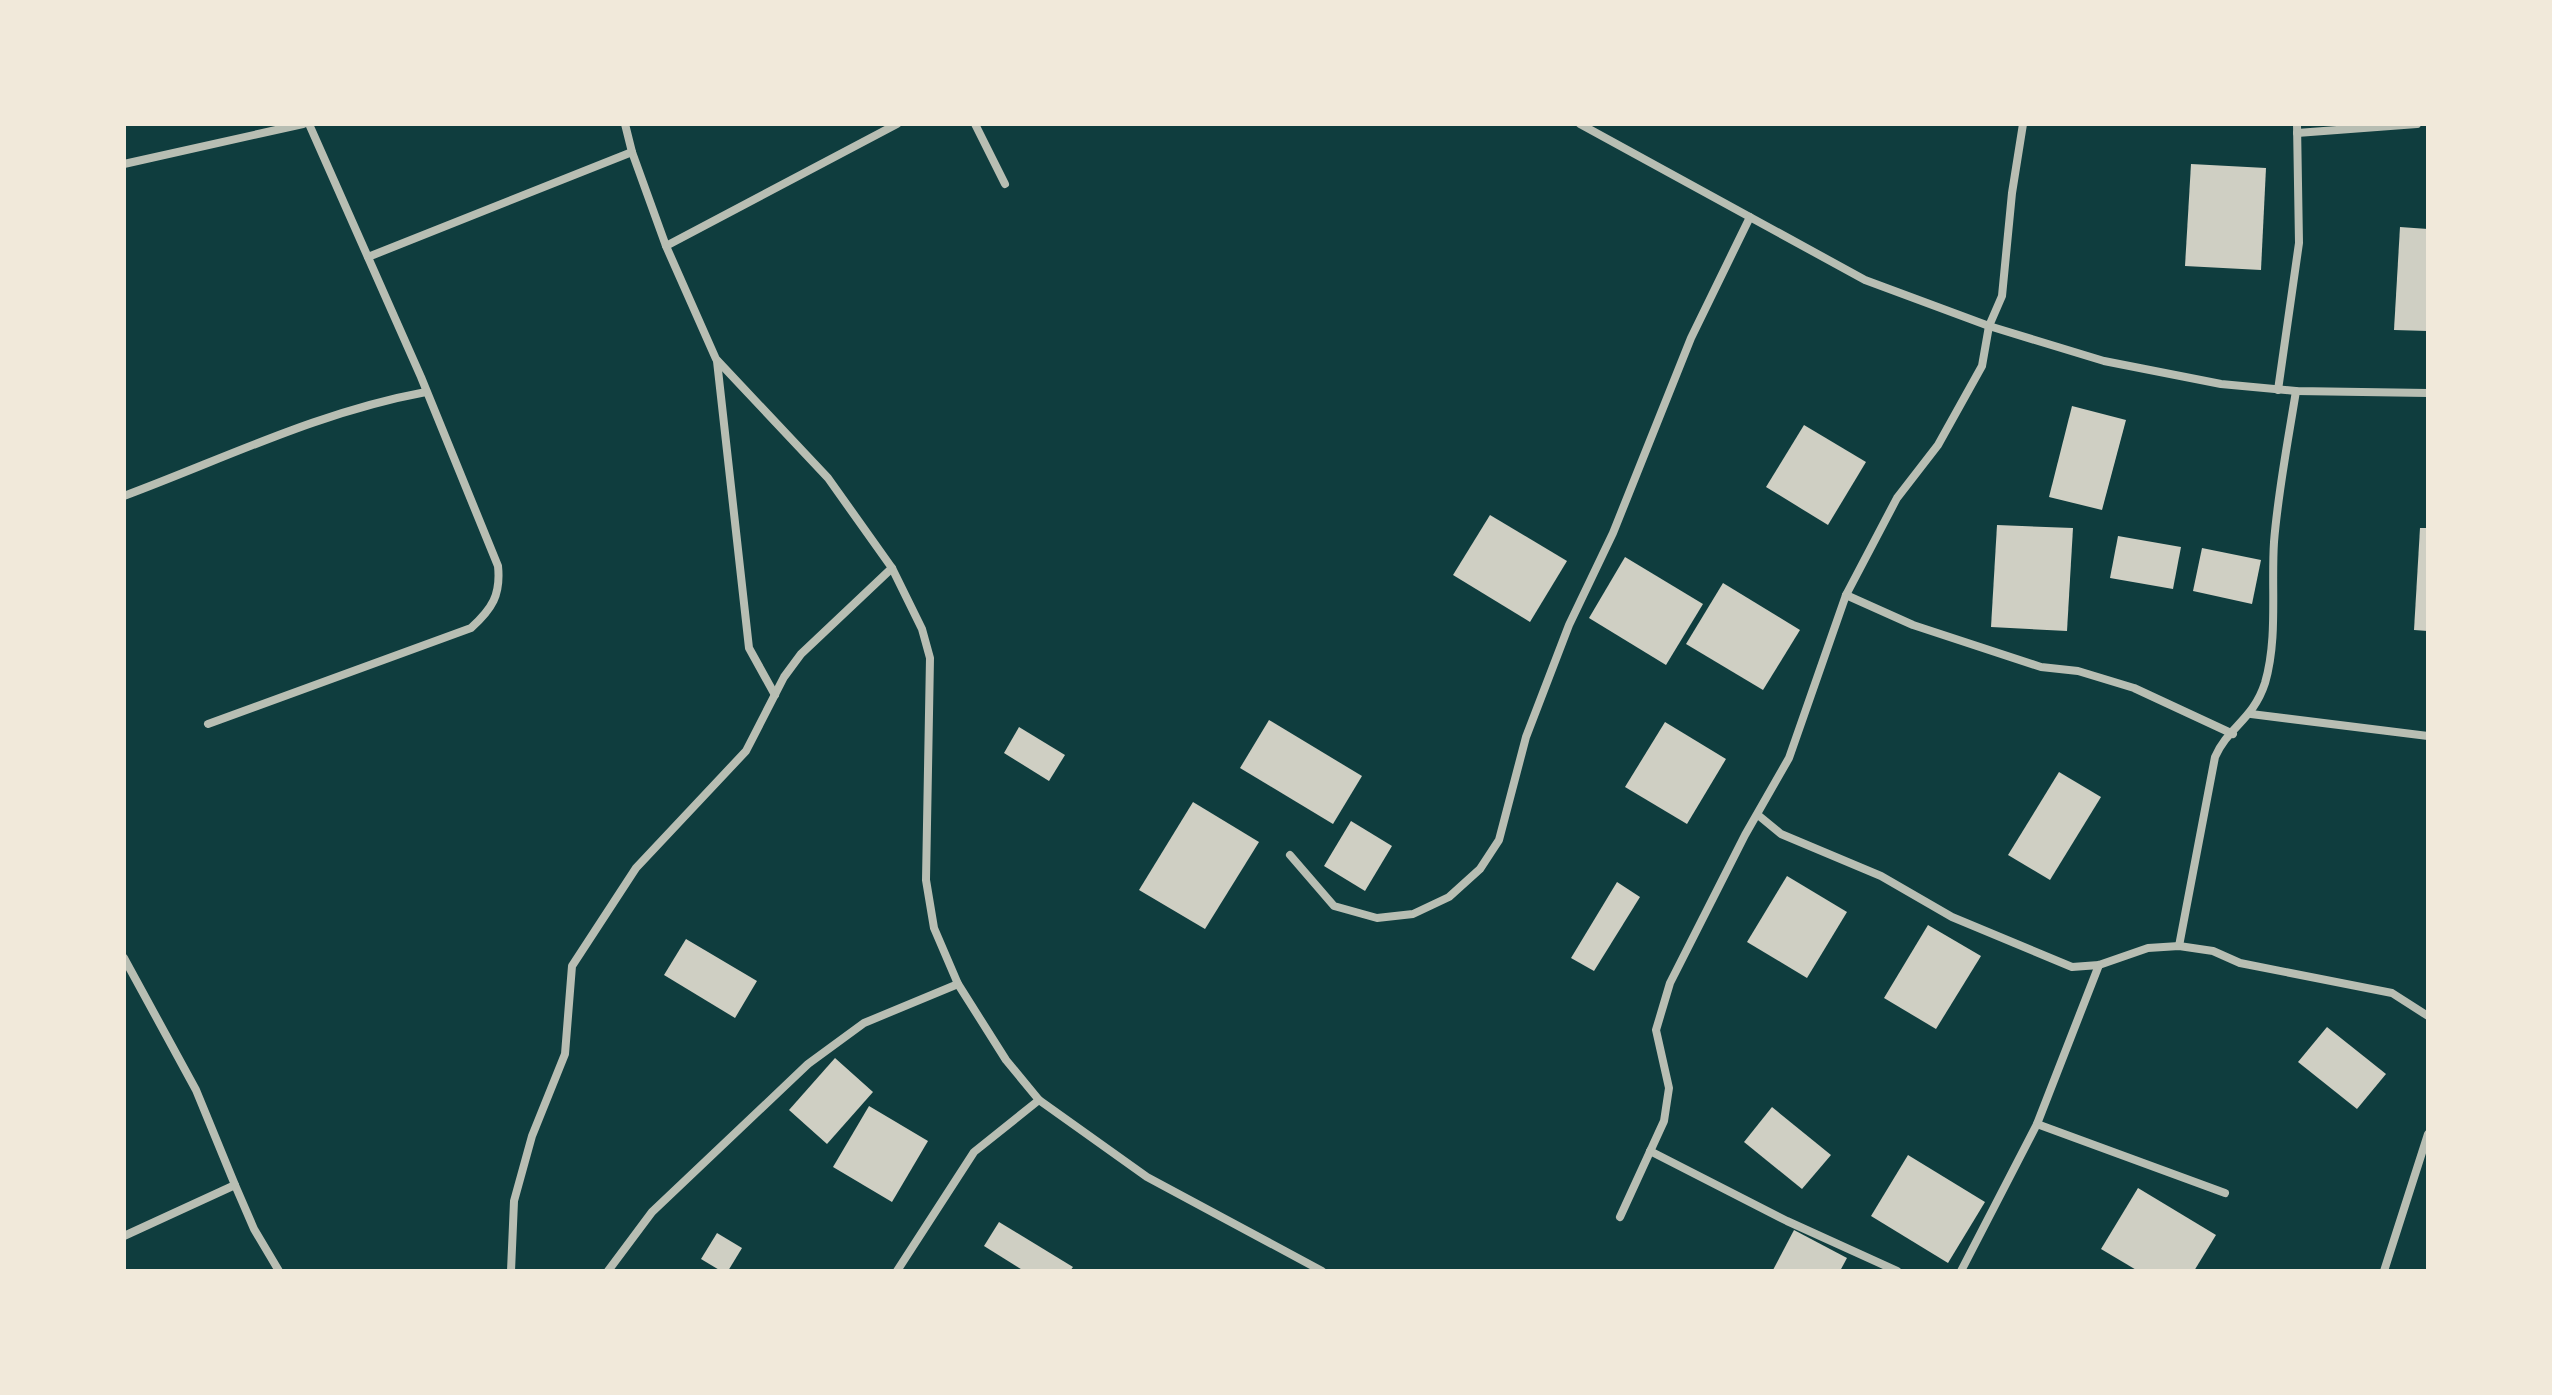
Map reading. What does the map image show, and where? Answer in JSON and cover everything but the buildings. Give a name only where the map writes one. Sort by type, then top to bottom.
[{"type":"street","points":[[124,164],[306,124],[368,257],[498,566],[501,588],[491,610],[471,628],[208,724]]},
{"type":"street","points":[[625,124],[666,246],[716,359],[749,648],[775,695]]},
{"type":"street","points":[[666,246],[897,124]]},
{"type":"street","points":[[975,124],[1005,184]]},
{"type":"street","points":[[1580,124],[1865,280],[1989,326],[2104,361],[2221,384],[2296,391],[2428,393]]},
{"type":"street","points":[[1620,1217],[1668,1104],[1669,1088],[1656,1030],[1670,983],[1745,835],[1789,758],[1846,595],[1897,498],[1938,445],[1964,404],[1982,366],[1989,326],[2004,286],[2012,193],[2023,124]]},
{"type":"street","points":[[2278,390],[2299,243],[2297,129],[2417,124]]},
{"type":"street","points":[[368,257],[632,152]]},
{"type":"street","points":[[1290,855],[1334,906],[1377,918],[1413,914],[1425,909],[1449,897],[1480,869],[1499,840],[1526,737],[1569,625],[1613,533],[1691,338],[1750,217]]},
{"type":"street","points":[[716,359],[828,478],[892,568],[922,629],[930,658],[926,880],[934,928],[958,984],[1006,1060],[1039,1100],[1147,1177],[1322,1271]]},
{"type":"street","points":[[2179,946],[2209,778],[2222,742],[2251,714],[2268,667],[2274,541],[2296,391]]},
{"type":"street","points":[[124,496],[294,426],[367,403],[426,392]]},
{"type":"street","points":[[511,1271],[514,1201],[532,1136],[565,1054],[572,966],[636,868],[746,751],[801,654],[892,568]]},
{"type":"street","points":[[1846,595],[1913,625],[2041,667],[2078,671],[2134,688],[2233,734]]},
{"type":"street","points":[[2251,714],[2428,736]]},
{"type":"street","points":[[1758,815],[1781,834],[1881,876],[1952,917],[2072,967],[2099,965],[2148,948],[2179,946],[2213,951],[2240,963],[2392,993],[2428,1016]]},
{"type":"street","points":[[124,958],[196,1090],[254,1229],[279,1271]]},
{"type":"street","points":[[1961,1271],[2037,1124],[2099,965]]},
{"type":"street","points":[[608,1271],[652,1212],[808,1064],[864,1023],[958,984]]},
{"type":"street","points":[[897,1271],[974,1152],[1039,1100]]},
{"type":"street","points":[[2037,1124],[2225,1193]]},
{"type":"street","points":[[2384,1271],[2428,1134]]},
{"type":"street","points":[[1650,1151],[1787,1221],[1897,1271]]},
{"type":"street","points":[[124,1236],[235,1185]]}]
